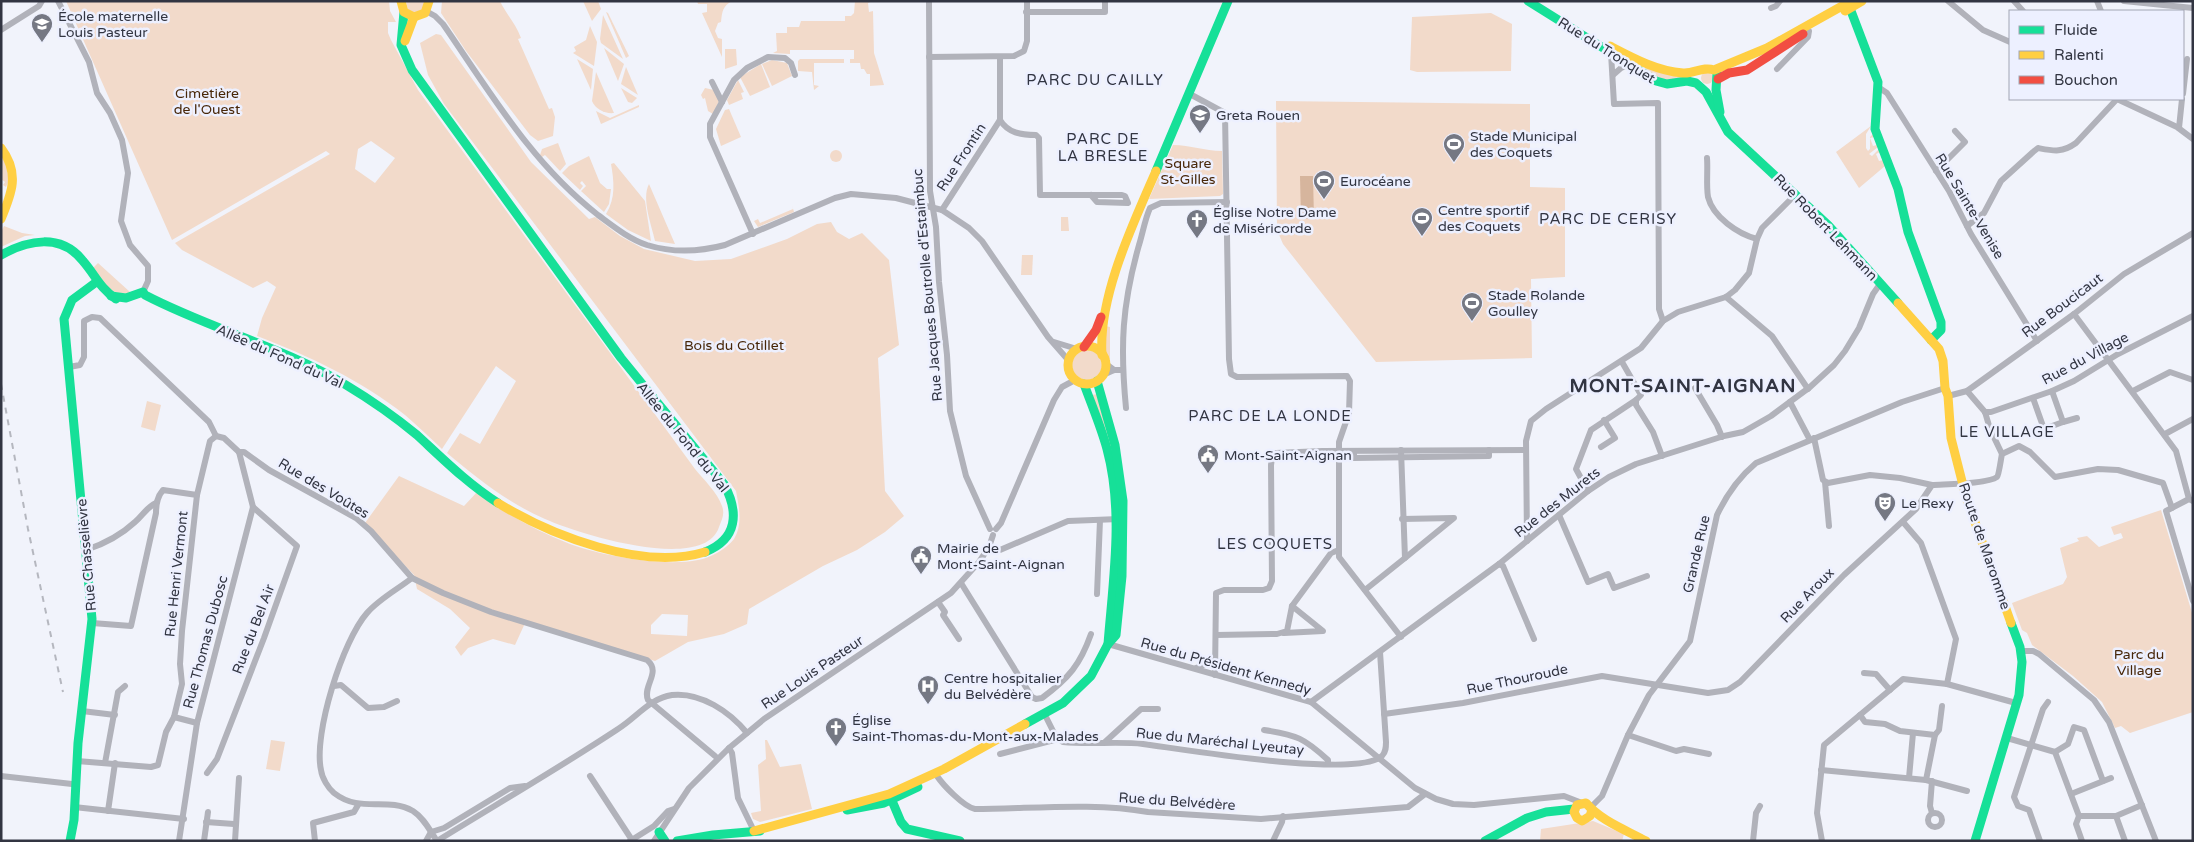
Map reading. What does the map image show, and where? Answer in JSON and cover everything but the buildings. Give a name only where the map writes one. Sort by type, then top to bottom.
[{"type":"street","points":[[1,30],[39,6],[42,1]]},
{"type":"street","points":[[1,255],[29,242],[52,243],[79,256],[86,264],[96,283],[111,296],[126,298],[144,296],[148,281],[148,266],[127,241],[121,221],[128,173],[122,140],[110,113],[99,99],[93,85],[89,62],[58,1]]},
{"type":"street","points":[[401,1],[404,12],[414,17]]},
{"type":"street","points":[[404,56],[406,35],[414,17],[426,11],[429,1]]},
{"type":"street","name":"Rue Jacques Boutrolle d'Estaimbuc","points":[[929,1],[931,207],[936,227],[938,282],[947,356],[950,411],[966,476],[993,531]]},
{"type":"street","points":[[929,57],[1000,57],[1014,56],[1024,51],[1027,41],[1027,1]]},
{"type":"street","points":[[1026,12],[1105,12],[1105,1]]},
{"type":"street","points":[[754,831],[764,832],[845,810],[870,807],[1045,714],[1081,688],[1095,670],[1108,644],[1119,519],[1115,445],[1100,378],[1104,359],[1101,342],[1109,296],[1116,269],[1136,213],[1228,1]]},
{"type":"street","name":"Rue du Tronquet","points":[[1528,1],[1662,84],[1687,81],[1709,90],[1716,78],[1762,50],[1849,3],[1862,1]]},
{"type":"street","name":"Rue du Tronquet","points":[[1538,1],[1639,62],[1673,72],[1688,73],[1707,68],[1716,78]]},
{"type":"street","points":[[1771,8],[1780,1]]},
{"type":"street","points":[[1948,1],[1983,30],[2009,42]]},
{"type":"street","points":[[2124,1],[2193,8]]},
{"type":"street","points":[[1849,3],[1874,70],[1878,87],[1875,129],[1898,188],[1908,232],[1942,326],[1941,330],[1931,340]]},
{"type":"street","name":"Rue du Tronquet","points":[[1716,78],[1729,73],[1747,70],[1849,3]]},
{"type":"street","points":[[426,11],[443,24],[499,108],[543,164],[576,196],[614,227],[645,244],[685,251],[716,248],[846,194],[896,198],[942,210],[969,228],[985,244],[1052,342],[1069,361],[1069,371],[1080,382],[1110,463],[1119,519]]},
{"type":"street","name":"Allée du Fond du Val","points":[[144,296],[283,354],[344,384],[366,397],[408,428],[468,482],[526,520],[547,530],[603,548],[661,557],[701,555],[721,544],[730,532],[734,518],[734,508],[730,494],[702,457],[635,377],[412,70],[404,56],[401,36],[404,12]]},
{"type":"street","name":"Rue du Tronquet","points":[[1777,70],[1808,37],[1809,30]]},
{"type":"street","points":[[1762,50],[1764,60]]},
{"type":"street","points":[[1611,53],[1614,104],[1658,103],[1659,309],[1663,321]]},
{"type":"street","name":"Rue Frontin","points":[[942,210],[1000,120],[1000,57]]},
{"type":"street","points":[[753,234],[710,137],[710,124],[738,76],[765,58],[788,60],[795,75]]},
{"type":"street","points":[[2184,85],[2187,59]]},
{"type":"street","points":[[1613,75],[1629,64]]},
{"type":"street","points":[[1699,86],[1696,75],[1700,70]]},
{"type":"street","name":"Rue Robert Lehmann","points":[[1716,78],[1720,117]]},
{"type":"street","points":[[712,82],[722,102]]},
{"type":"street","name":"Rue Robert Lehmann","points":[[1699,86],[1709,96],[1728,132],[1796,194],[1931,340]]},
{"type":"street","name":"Rue Sainte-Venise","points":[[1878,87],[1886,93],[1936,170],[1967,226],[2036,341]]},
{"type":"street","points":[[1188,93],[1226,113],[1229,359],[1231,374],[1237,377],[1348,377],[1349,413],[1340,439],[1339,557],[1401,637]]},
{"type":"street","points":[[1967,226],[1984,213],[2001,181],[2033,152],[2038,148],[2059,152],[2069,148],[2117,100]]},
{"type":"street","points":[[2120,100],[2179,128],[2193,139]]},
{"type":"street","points":[[2179,128],[2182,100]]},
{"type":"street","points":[[1000,120],[1004,126],[1021,135],[1036,135],[1039,138],[1040,195],[1091,195],[1097,202],[1128,203],[1136,213]]},
{"type":"street","points":[[1936,170],[1965,142],[1955,130]]},
{"type":"street","points":[[1,148],[12,162],[14,175],[11,193],[1,219]]},
{"type":"street","points":[[1708,158],[1708,197],[1713,207],[1733,228],[1757,239]]},
{"type":"street","points":[[1527,541],[1526,450],[1528,427],[1536,416],[1641,348],[1663,321],[1694,306],[1726,297],[1743,283],[1749,273],[1757,239],[1769,219],[1796,194]]},
{"type":"street","points":[[1126,408],[1122,370],[1122,337],[1126,300],[1132,270],[1150,208],[1161,203],[1227,202]]},
{"type":"street","name":"Rue Boucicaut","points":[[1946,392],[1967,391],[2074,314],[2124,274],[2193,233]]},
{"type":"street","name":"Rue Chasselièvre","points":[[70,841],[92,623],[64,319],[72,300],[96,283]]},
{"type":"street","name":"Rue des Murets","points":[[1311,702],[1499,564],[1588,491],[1621,471],[1662,456],[1747,430],[1808,389],[1834,365],[1845,351],[1859,328],[1872,294],[1880,284]]},
{"type":"street","points":[[1069,361],[1096,330],[1109,296]]},
{"type":"street","points":[[1726,297],[1759,323],[1772,336],[1808,389]]},
{"type":"street","points":[[2074,314],[2176,451],[2191,500],[2166,511],[2193,601]]},
{"type":"street","name":"Rue du Village","points":[[1985,412],[1991,412],[2052,391],[2084,376],[2108,359],[2193,316]]},
{"type":"street","name":"Rue des Voûtes","points":[[69,367],[80,365],[84,357],[84,321],[92,317],[100,318],[209,422],[216,436],[224,438],[240,452],[244,452],[269,470],[356,518],[371,531],[412,578],[443,593],[491,612],[647,660],[652,664],[654,670],[646,692],[646,697],[652,703]]},
{"type":"street","name":"Route de Maromme","points":[[1931,340],[1943,357],[1950,433],[1975,528],[2021,651],[2023,675],[2007,738],[1975,841]]},
{"type":"street","points":[[1052,342],[1081,348],[1095,348],[1114,370]]},
{"type":"street","points":[[1588,491],[1577,473],[1576,465],[1591,430],[1641,395],[1622,362]]},
{"type":"street","points":[[1080,382],[1100,378],[1114,370],[1122,370]]},
{"type":"street","points":[[2133,392],[2170,372],[2193,380]]},
{"type":"street","name":"Rue Louis Pasteur","points":[[654,841],[689,788],[746,733],[938,602],[961,583],[974,569],[990,547],[993,531],[1001,523],[1054,400],[1062,387],[1080,382]]},
{"type":"street","points":[[1695,388],[1722,437]]},
{"type":"street","points":[[1825,482],[1832,483],[1879,476],[1932,485],[1995,478],[1999,474],[2002,454],[1990,429],[1985,412],[1981,410],[1967,391]]},
{"type":"street","points":[[2052,391],[2063,422]]},
{"type":"street","name":"Grande Rue","points":[[1591,811],[1602,796],[1628,735],[1656,685],[1690,641],[1717,514],[1732,486],[1756,463],[1902,402],[1946,392]]},
{"type":"street","points":[[2034,398],[2044,429],[2077,418]]},
{"type":"street","points":[[1636,400],[1636,406],[1653,432],[1662,456]]},
{"type":"street","points":[[1790,402],[1812,439],[1825,482],[1829,526]]},
{"type":"street","points":[[2164,434],[2193,419]]},
{"type":"street","points":[[1602,447],[1615,438],[1604,420]]},
{"type":"street","name":"Rue Henri Vermont","points":[[115,763],[150,767],[158,765],[166,732],[174,717],[182,684],[180,664],[182,631],[197,495],[210,441],[216,436]]},
{"type":"street","points":[[2002,454],[2019,446],[2030,452],[2055,477],[2098,469],[2129,473],[2163,483],[2172,508]]},
{"type":"street","points":[[1214,675],[1216,660],[1216,593],[1263,590],[1271,585],[1271,465],[1274,455],[1284,451],[1354,451],[1401,454],[1526,450]]},
{"type":"street","name":"Rue Thomas Dubosc","points":[[179,841],[184,819],[197,723],[253,508],[240,452]]},
{"type":"street","points":[[1401,454],[1405,558]]},
{"type":"street","name":"Rue Aroux","points":[[1656,685],[1708,692],[1722,691],[1734,687],[1844,576],[1916,509],[1932,485]]},
{"type":"street","points":[[92,623],[132,626],[156,513],[156,503],[163,490],[197,495]]},
{"type":"street","points":[[86,550],[118,536],[135,522],[149,506],[156,503]]},
{"type":"street","name":"Rue du Bel Air","points":[[207,773],[217,759],[297,546],[253,508]]},
{"type":"street","points":[[1560,515],[1588,582],[1608,574],[1614,588],[1647,576]]},
{"type":"street","points":[[1365,590],[1454,518],[1402,519]]},
{"type":"street","points":[[990,547],[1000,550],[1068,521],[1119,519]]},
{"type":"street","points":[[1097,594],[1100,520]]},
{"type":"street","points":[[1903,522],[1922,543],[1956,639],[1948,684]]},
{"type":"street","points":[[1284,633],[1287,631],[1292,606],[1331,553],[1339,550]]},
{"type":"street","points":[[1499,564],[1503,566],[1534,639]]},
{"type":"street","points":[[412,578],[367,612],[348,642],[334,686],[321,730],[320,770],[332,791],[342,799],[358,805],[381,804],[399,806],[414,812],[424,821],[437,841],[620,728],[652,703],[671,695],[691,697],[722,709],[732,716],[746,733]]},
{"type":"street","points":[[961,583],[1032,697],[1036,699],[1042,698],[1073,672],[1084,655],[1091,634]]},
{"type":"street","points":[[938,602],[945,612],[943,615],[945,619],[959,639]]},
{"type":"street","points":[[1216,635],[1324,631],[1292,606]]},
{"type":"street","name":"Rue du Président Kennedy","points":[[1108,644],[1311,702],[1378,758],[1425,794],[1445,802],[1460,805],[1568,796],[1577,807]]},
{"type":"street","points":[[2021,651],[2034,651],[2039,654],[2094,700],[2109,722],[2156,841]]},
{"type":"street","points":[[1378,758],[1385,750],[1386,742],[1380,652]]},
{"type":"street","points":[[1196,668],[1216,660]]},
{"type":"street","points":[[1864,673],[1876,674],[1890,690]]},
{"type":"street","name":"Rue Thouroude","points":[[1384,714],[1463,703],[1602,676],[1656,685]]},
{"type":"street","points":[[1822,841],[1817,813],[1824,745],[1903,679],[1948,684],[2016,703]]},
{"type":"street","points":[[334,686],[341,685],[368,708],[384,707],[397,701]]},
{"type":"street","points":[[105,764],[118,692],[125,686]]},
{"type":"street","points":[[2040,841],[2029,810],[2018,806],[2014,797],[2042,709],[2048,702]]},
{"type":"street","points":[[652,703],[715,756]]},
{"type":"street","points":[[1932,813],[1929,780],[1935,735],[1939,730],[1942,706]]},
{"type":"street","points":[[1106,742],[1141,709],[1158,709]]},
{"type":"street","points":[[82,711],[115,716]]},
{"type":"street","points":[[1045,714],[1058,739]]},
{"type":"street","points":[[1860,715],[1865,722],[1885,724],[1900,731],[1935,735]]},
{"type":"street","points":[[174,717],[197,723]]},
{"type":"street","points":[[2055,752],[2068,744],[2074,727],[2084,730],[2103,780]]},
{"type":"street","points":[[1264,730],[1295,736],[1307,741],[1328,760],[1328,764]]},
{"type":"street","points":[[1909,778],[1914,733]]},
{"type":"street","points":[[1628,735],[1676,751],[1684,749],[1709,754]]},
{"type":"street","points":[[2007,738],[2055,752]]},
{"type":"street","name":"Rue du Maréchal Lyeutay","points":[[1000,754],[1058,739],[1068,742],[1142,744],[1238,758],[1328,764],[1362,764],[1378,758]]},
{"type":"street","points":[[729,748],[732,752],[738,798],[754,831]]},
{"type":"street","points":[[2055,752],[2079,816],[2076,824],[2082,841]]},
{"type":"street","points":[[77,761],[105,764],[115,763],[108,811]]},
{"type":"street","points":[[677,841],[754,831],[832,809],[910,792],[937,776],[944,769]]},
{"type":"street","points":[[1821,770],[1929,780],[1967,791]]},
{"type":"street","points":[[1,776],[72,784]]},
{"type":"street","points":[[590,776],[631,840],[654,826],[668,811],[674,809]]},
{"type":"street","name":"Rue du Belvédère","points":[[937,776],[943,785],[972,809],[1025,807],[1120,809],[1246,819],[1408,807],[1425,794]]},
{"type":"street","points":[[235,841],[234,824],[239,778]]},
{"type":"street","points":[[2071,794],[2111,778]]},
{"type":"street","points":[[426,841],[431,832],[444,828],[510,788],[526,786]]},
{"type":"street","points":[[890,797],[900,822],[907,829],[960,841]]},
{"type":"street","points":[[314,841],[313,823],[354,812],[358,805]]},
{"type":"street","points":[[1754,841],[1756,813],[1760,806]]},
{"type":"street","points":[[2079,816],[2116,816],[2142,806]]},
{"type":"street","points":[[1577,807],[1582,821],[1591,811]]},
{"type":"street","points":[[1492,841],[1515,828],[1539,819],[1558,816],[1577,807]]},
{"type":"street","points":[[1486,841],[1531,816],[1577,807],[1591,811],[1646,841]]},
{"type":"street","points":[[74,808],[184,819]]},
{"type":"street","points":[[204,841],[208,812]]},
{"type":"street","points":[[1273,841],[1283,816]]},
{"type":"street","points":[[2116,816],[2125,841]]},
{"type":"street","points":[[206,822],[234,824]]},
{"type":"street","points":[[659,832],[665,841]]},
{"type":"green space","name":"Cimetière de l'Ouest","points":[[66,1],[389,1],[390,11],[396,22],[388,22],[388,33],[418,90],[695,469],[714,491],[723,509],[723,516],[719,527],[708,541],[690,548],[666,549],[638,546],[583,533],[545,519],[518,506],[494,490],[447,453],[460,433],[480,444],[516,381],[496,366],[442,449],[405,415],[353,380],[296,352],[257,336],[262,318],[276,287],[267,281],[253,288],[182,250],[175,243],[330,154],[326,151],[172,240]],"holes":[[[371,141],[395,158],[375,183],[355,169],[358,149]]]},
{"type":"green space","points":[[406,1],[426,1],[425,8],[417,14],[408,10]]},
{"type":"green space","points":[[442,1],[500,1],[519,33],[521,38],[518,39],[549,109],[552,108],[555,117],[553,136],[538,141],[530,135],[466,51],[441,13]]},
{"type":"green space","points":[[583,1],[598,1],[601,9],[592,21]]},
{"type":"green space","points":[[697,1],[732,1],[724,9],[721,22],[718,23],[715,31],[718,38],[722,39],[722,57],[702,13],[707,12],[707,4],[698,4]]},
{"type":"green space","points":[[855,1],[873,1],[868,3],[869,12],[873,11],[874,53],[884,85],[870,86],[870,74],[861,69],[860,63],[850,63],[850,59],[854,59],[854,50],[790,50],[790,54],[773,53],[777,51],[776,33],[787,33],[787,27],[799,27],[801,21],[845,21],[845,16],[851,16],[854,13]]},
{"type":"green space","points":[[606,12],[629,56],[626,58]]},
{"type":"green space","points":[[1491,13],[1512,24],[1511,71],[1417,72],[1410,70],[1412,17]]},
{"type":"green space","points":[[603,15],[623,59],[601,43]]},
{"type":"green space","points":[[590,26],[597,42],[594,66],[573,53],[576,51],[574,47],[586,40]]},
{"type":"green space","name":"Bois du Cotillet","points":[[436,34],[441,35],[531,162],[589,219],[595,217],[620,236],[644,249],[695,261],[731,259],[787,239],[817,224],[831,222],[837,232],[849,239],[862,233],[889,260],[899,345],[878,358],[885,491],[904,516],[885,532],[857,550],[823,566],[749,609],[747,624],[724,634],[688,642],[655,661],[526,621],[515,645],[493,639],[468,648],[461,656],[455,647],[470,628],[450,609],[417,589],[414,575],[365,523],[399,476],[464,506],[477,492],[499,508],[522,521],[570,544],[599,553],[651,561],[684,562],[703,559],[713,555],[734,539],[739,527],[740,515],[736,491],[444,104],[428,75],[420,43]],"holes":[[[662,614],[688,615],[687,636],[651,634],[651,625]]]},
{"type":"green space","points":[[604,48],[624,64],[618,81]]},
{"type":"green space","points":[[725,49],[736,49],[737,65],[725,69]]},
{"type":"green space","points":[[577,59],[593,69],[591,90]]},
{"type":"green space","points":[[800,59],[844,59],[844,63],[814,63],[814,85],[819,86],[814,90],[812,72],[798,71],[798,61]]},
{"type":"green space","points":[[772,60],[787,63],[792,76],[772,86],[762,64]]},
{"type":"green space","points":[[1635,63],[1683,75],[1684,78],[1664,81]]},
{"type":"green space","points":[[761,64],[770,87],[750,96],[740,77]]},
{"type":"green space","points":[[626,67],[638,95],[621,84]]},
{"type":"green space","points":[[596,72],[614,113],[607,113],[601,110],[592,101]]},
{"type":"green space","points":[[1707,72],[1713,78],[1707,84],[1701,78]]},
{"type":"green space","points":[[738,80],[744,92],[741,93],[743,99],[729,105],[727,100]]},
{"type":"green space","points":[[621,88],[637,98],[632,103],[628,102]]},
{"type":"green space","points":[[705,88],[714,90],[719,101],[713,114],[708,111],[705,98],[703,99],[701,95]]},
{"type":"green space","name":"Centre sportif des Coquets","points":[[1276,101],[1530,104],[1530,187],[1565,188],[1565,277],[1531,279],[1532,358],[1376,362],[1283,244],[1277,230]]},
{"type":"green space","points":[[639,105],[639,107],[601,124],[596,111],[610,118]]},
{"type":"green space","points":[[729,109],[741,137],[721,146],[716,129],[725,110]]},
{"type":"green space","points":[[1871,126],[1866,134],[1866,148],[1868,151],[1870,149],[1870,138],[1873,146],[1877,145],[1878,147],[1869,154],[1872,156],[1879,149],[1880,152],[1876,154],[1879,161],[1883,160],[1885,166],[1859,188],[1836,152]]},
{"type":"green space","points":[[558,143],[566,164],[560,171],[545,155],[542,157],[540,155],[542,149]]},
{"type":"green space","name":"Square St-Gilles","points":[[1173,145],[1222,151],[1223,194],[1220,196],[1149,199]]},
{"type":"green space","points":[[836,150],[842,156],[836,162],[830,156]]},
{"type":"green space","points":[[1,154],[9,170],[9,179],[6,187],[3,185],[5,182],[1,179]]},
{"type":"green space","points":[[589,156],[600,183],[607,189],[611,189],[609,204],[604,212],[581,191],[586,186],[582,181],[580,183],[583,186],[580,190],[562,173],[569,166]]},
{"type":"green space","points":[[614,163],[645,201],[651,241],[628,230],[606,214],[613,196],[611,164]]},
{"type":"green space","points":[[649,184],[675,244],[655,241],[646,197]]},
{"type":"green space","points":[[792,205],[794,212],[758,227],[754,221],[758,219],[760,223],[793,209]]},
{"type":"green space","points":[[1061,217],[1068,217],[1069,231],[1061,231]]},
{"type":"green space","points":[[4,226],[22,233],[35,235],[25,236],[1,247],[1,232]]},
{"type":"green space","points":[[1022,255],[1033,255],[1032,275],[1021,275]]},
{"type":"green space","points":[[98,263],[130,293],[117,293],[107,287],[93,268]]},
{"type":"green space","points":[[1105,326],[1110,327],[1110,359],[1103,348]]},
{"type":"green space","points":[[1087,350],[1098,354],[1102,365],[1098,376],[1087,380],[1076,376],[1072,365],[1076,354]]},
{"type":"green space","points":[[1097,394],[1106,417],[1116,470],[1092,395]]},
{"type":"green space","points":[[147,401],[161,405],[155,431],[141,427]]},
{"type":"green space","name":"Parc du Village","points":[[2161,510],[2193,616],[2193,712],[2130,733],[2121,726],[2115,728],[2102,702],[2073,676],[2032,645],[2027,633],[2022,630],[2012,603],[2063,584],[2067,577],[2060,548],[2079,541],[2077,538],[2087,536],[2099,547],[2123,538],[2121,533],[2114,535],[2111,527]]},
{"type":"green space","points":[[271,740],[285,742],[280,771],[266,769]]},
{"type":"green space","points":[[765,740],[767,740],[780,767],[801,764],[812,809],[760,822],[753,819],[751,813],[761,811],[758,765],[766,759]]},
{"type":"green space","points":[[1593,821],[1624,834],[1622,841],[1540,841],[1541,829]]},
{"type":"shaded area","points":[[1300,176],[1313,176],[1314,219],[1301,219]]},
{"type":"railway","points":[[1,384],[28,529],[63,692]]},
{"type":"traffic: fast","points":[[1156,171],[1228,1]]},
{"type":"traffic: fast","points":[[1528,1],[1656,81],[1667,84],[1687,81],[1696,83],[1706,92],[1728,132],[1828,225],[1898,303]]},
{"type":"traffic: fast","points":[[1848,3],[1878,82],[1875,129],[1898,189],[1908,232],[1941,322],[1941,330],[1931,340]]},
{"type":"traffic: fast","points":[[404,12],[401,45],[412,70],[621,358],[724,484],[732,505],[732,524],[724,540],[705,552]]},
{"type":"traffic: fast","points":[[1717,73],[1716,90],[1720,112]]},
{"type":"traffic: fast","points":[[1,255],[33,243],[55,243],[65,246],[83,261],[102,286],[116,299]]},
{"type":"traffic: fast","points":[[70,841],[74,820],[78,743],[92,619],[64,319],[72,300],[95,283]]},
{"type":"traffic: fast","points":[[111,296],[126,298],[143,292],[145,295],[170,307],[322,372],[373,402],[391,415],[417,435],[466,479],[498,503]]},
{"type":"traffic: fast","points":[[1025,724],[1063,703],[1091,676],[1108,644],[1116,635],[1122,576],[1123,501],[1115,445],[1097,381]]},
{"type":"traffic: fast","points":[[1084,384],[1107,449],[1115,497],[1116,546],[1108,644]]},
{"type":"traffic: fast","points":[[1975,841],[2019,695],[2022,662],[2020,647],[2011,623]]},
{"type":"traffic: fast","points":[[847,810],[884,803],[918,787]]},
{"type":"traffic: fast","points":[[890,796],[901,822],[907,829],[960,841]]},
{"type":"traffic: fast","points":[[1485,841],[1527,818],[1546,812],[1574,809]]},
{"type":"traffic: fast","points":[[677,841],[713,835],[760,831]]},
{"type":"traffic: fast","points":[[659,832],[665,841]]},
{"type":"traffic: slow","points":[[401,1],[404,12],[414,17],[425,13],[429,1]]},
{"type":"traffic: slow","points":[[1610,46],[1664,70],[1683,73],[1706,69],[1714,70],[1767,48],[1851,1]]},
{"type":"traffic: slow","points":[[1845,11],[1862,1]]},
{"type":"traffic: slow","points":[[405,41],[414,17]]},
{"type":"traffic: slow","points":[[1,148],[11,166],[12,175],[11,192],[1,219]]},
{"type":"traffic: slow","points":[[1102,355],[1102,333],[1111,285],[1128,237],[1156,171]]},
{"type":"traffic: slow","points":[[1898,303],[1939,349],[1943,361],[1945,388],[1948,396],[1951,438],[1966,497],[2011,623]]},
{"type":"traffic: slow","points":[[1087,346],[1100,352],[1106,365],[1100,378],[1087,384],[1074,378],[1068,365],[1074,352],[1087,346]]},
{"type":"traffic: slow","points":[[498,503],[544,527],[571,538],[626,554],[680,557],[705,552]]},
{"type":"traffic: slow","points":[[754,831],[889,794],[944,769],[1025,724]]},
{"type":"traffic: slow","points":[[1592,810],[1590,816],[1582,821],[1577,818],[1574,812],[1577,805],[1586,803],[1606,820],[1646,841]]},
{"type":"traffic: jam","points":[[1718,79],[1729,73],[1747,70],[1803,34]]},
{"type":"traffic: jam","points":[[1084,347],[1096,330],[1101,317]]},
{"type":"place","name":"École maternelle Louis Pasteur","points":[[42,43]]},
{"type":"place","name":"Greta Rouen","points":[[1200,134]]},
{"type":"place","name":"Stade Municipal des Coquets","points":[[1454,163]]},
{"type":"place","name":"Eurocéane","points":[[1324,200]]},
{"type":"place","name":"Centre sportif des Coquets","points":[[1422,237]]},
{"type":"place","name":"Église Notre Dame de Miséricorde","points":[[1197,239]]},
{"type":"place","name":"Stade Rolande Goulley","points":[[1472,322]]},
{"type":"place","name":"Mont-Saint-Aignan","points":[[1208,474]]},
{"type":"place","name":"Le Rexy","points":[[1885,522]]},
{"type":"place","name":"Mairie de Mont-Saint-Aignan","points":[[921,575]]},
{"type":"place","name":"Centre hospitalier du Belvédère","points":[[928,705]]},
{"type":"place","name":"Église Saint-Thomas-du-Mont-aux-Malades","points":[[836,747]]},
{"type":"district","name":"PARC DU CAILLY","points":[[1095,80]]},
{"type":"district","name":"PARC DE LA BRESLE","points":[[1103,148]]},
{"type":"district","name":"PARC DE CERISY","points":[[1608,219]]},
{"type":"district","name":"MONT-SAINT-AIGNAN","points":[[1683,385]]},
{"type":"district","name":"PARC DE LA LONDE","points":[[1270,416]]},
{"type":"district","name":"LE VILLAGE","points":[[2007,432]]},
{"type":"district","name":"LES COQUETS","points":[[1275,544]]}]
